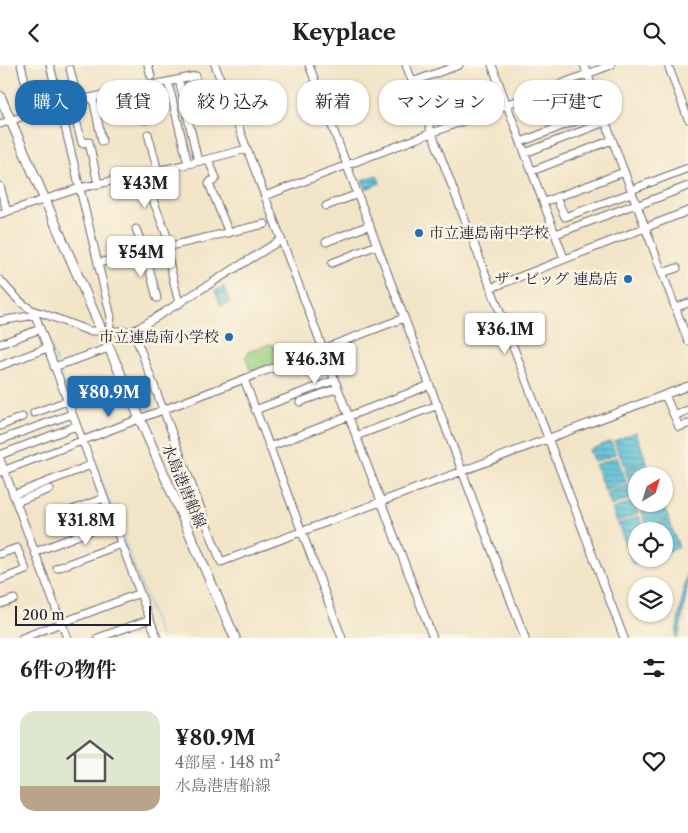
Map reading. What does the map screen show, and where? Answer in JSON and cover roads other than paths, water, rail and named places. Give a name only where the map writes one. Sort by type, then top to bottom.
[{"type":"main road","name":"水島港唐船線","points":[[0,96],[44,199],[106,331],[109,347],[235,638]]},
{"type":"street","points":[[21,65],[25,80]]},
{"type":"street","points":[[50,65],[54,80]]},
{"type":"street","points":[[148,65],[151,76]]},
{"type":"street","points":[[215,65],[432,638]]},
{"type":"street","points":[[309,65],[525,638]]},
{"type":"street","points":[[406,65],[411,80]]},
{"type":"street","points":[[418,80],[459,65]]},
{"type":"street","points":[[492,65],[564,258]]},
{"type":"street","points":[[584,65],[589,80]]},
{"type":"street","points":[[265,196],[611,65]]},
{"type":"street","points":[[668,65],[686,109],[688,119]]},
{"type":"street","points":[[70,69],[72,80]]},
{"type":"street","points":[[169,82],[196,76]]},
{"type":"street","points":[[169,86],[188,164]]},
{"type":"street","points":[[87,98],[97,96]]},
{"type":"street","points":[[93,97],[102,141]]},
{"type":"street","points":[[0,123],[15,118]]},
{"type":"street","points":[[65,125],[111,317],[106,331]]},
{"type":"street","points":[[79,125],[82,143],[88,142],[98,184]]},
{"type":"street","points":[[190,125],[198,161]]},
{"type":"street","points":[[429,125],[624,638]]},
{"type":"street","points":[[521,142],[565,125]]},
{"type":"street","points":[[525,153],[597,125]]},
{"type":"street","points":[[606,125],[675,308],[685,322],[688,341]]},
{"type":"street","points":[[148,134],[158,171]]},
{"type":"street","points":[[532,171],[612,140]]},
{"type":"street","points":[[0,186],[3,213],[80,188],[247,149]]},
{"type":"street","points":[[208,159],[216,178],[209,183],[229,233]]},
{"type":"street","points":[[556,197],[565,217],[688,168]]},
{"type":"street","points":[[544,201],[624,172]]},
{"type":"street","points":[[143,174],[167,236]]},
{"type":"street","points":[[556,234],[688,186]]},
{"type":"street","points":[[326,206],[358,194]]},
{"type":"street","points":[[491,288],[688,211]]},
{"type":"street","points":[[98,263],[265,224]]},
{"type":"street","points":[[326,242],[370,225]]},
{"type":"street","points":[[136,229],[145,252],[158,298]]},
{"type":"street","points":[[0,321],[42,313],[81,329],[95,332],[134,330],[281,240]]},
{"type":"street","points":[[332,263],[377,245]]},
{"type":"street","points":[[169,261],[179,304]]},
{"type":"street","points":[[662,273],[677,267]]},
{"type":"street","points":[[1,284],[36,314],[47,348],[57,366],[76,426],[84,440],[91,465],[157,638]]},
{"type":"street","points":[[675,308],[688,303]]},
{"type":"street","points":[[2,471],[404,318]]},
{"type":"street","points":[[0,344],[40,329]]},
{"type":"street","points":[[134,330],[221,562],[688,386]]},
{"type":"street","points":[[57,366],[109,347]]},
{"type":"street","points":[[0,366],[47,348]]},
{"type":"street","points":[[244,379],[342,638]]},
{"type":"street","points":[[255,410],[334,380]]},
{"type":"street","points":[[269,447],[430,385]]},
{"type":"street","points":[[300,402],[338,388]]},
{"type":"street","points":[[665,395],[679,427],[688,424]]},
{"type":"street","points":[[34,413],[67,401]]},
{"type":"street","points":[[356,436],[438,405]]},
{"type":"street","points":[[674,416],[688,410]]},
{"type":"street","points":[[0,440],[72,414]]},
{"type":"street","points":[[0,425],[22,417]]},
{"type":"street","points":[[0,455],[76,426]]},
{"type":"street","points":[[0,459],[2,471],[15,499],[67,638]]},
{"type":"street","points":[[15,499],[91,465]]},
{"type":"street","points":[[15,499],[50,489]]},
{"type":"street","points":[[62,514],[104,498]]},
{"type":"street","points":[[35,552],[113,522]]},
{"type":"street","points":[[57,568],[121,544]]},
{"type":"street","points":[[0,554],[17,547],[26,570],[0,580]]},
{"type":"street","points":[[22,638],[140,593]]},
{"type":"street","points":[[0,604],[14,599]]},
{"type":"street","points":[[98,638],[150,619]]},
{"type":"water","points":[[377,175],[380,183],[366,189],[362,180]]},
{"type":"water","points":[[224,287],[230,303],[221,306],[215,291]]},
{"type":"water","points":[[636,432],[646,460],[625,468],[614,441]]},
{"type":"water","points":[[611,441],[616,454],[594,462],[589,450]]},
{"type":"water","points":[[617,457],[627,483],[605,491],[595,465]]},
{"type":"water","points":[[646,461],[648,467],[632,467]]},
{"type":"water","points":[[628,485],[628,500],[611,506],[606,493]]},
{"type":"water","points":[[628,503],[628,513],[638,513],[617,522],[612,509]]},
{"type":"water","points":[[642,513],[667,513],[669,518],[659,522],[645,522]]},
{"type":"water","points":[[639,516],[641,522],[628,522],[628,550],[627,550],[618,524]]},
{"type":"water","points":[[673,531],[679,547],[673,550]]},
{"type":"water","points":[[688,568],[683,612],[678,638],[675,638]]},
{"type":"waterway","points":[[40,317],[57,363]]},
{"type":"waterway","points":[[59,369],[85,436]]},
{"type":"waterway","points":[[87,442],[161,638]]},
{"type":"place","name":"市立連島南中学校","points":[[419,233]]},
{"type":"place","name":"ザ・ビッグ 連島店","points":[[628,279]]},
{"type":"place","name":"市立連島南小学校","points":[[229,337]]}]
